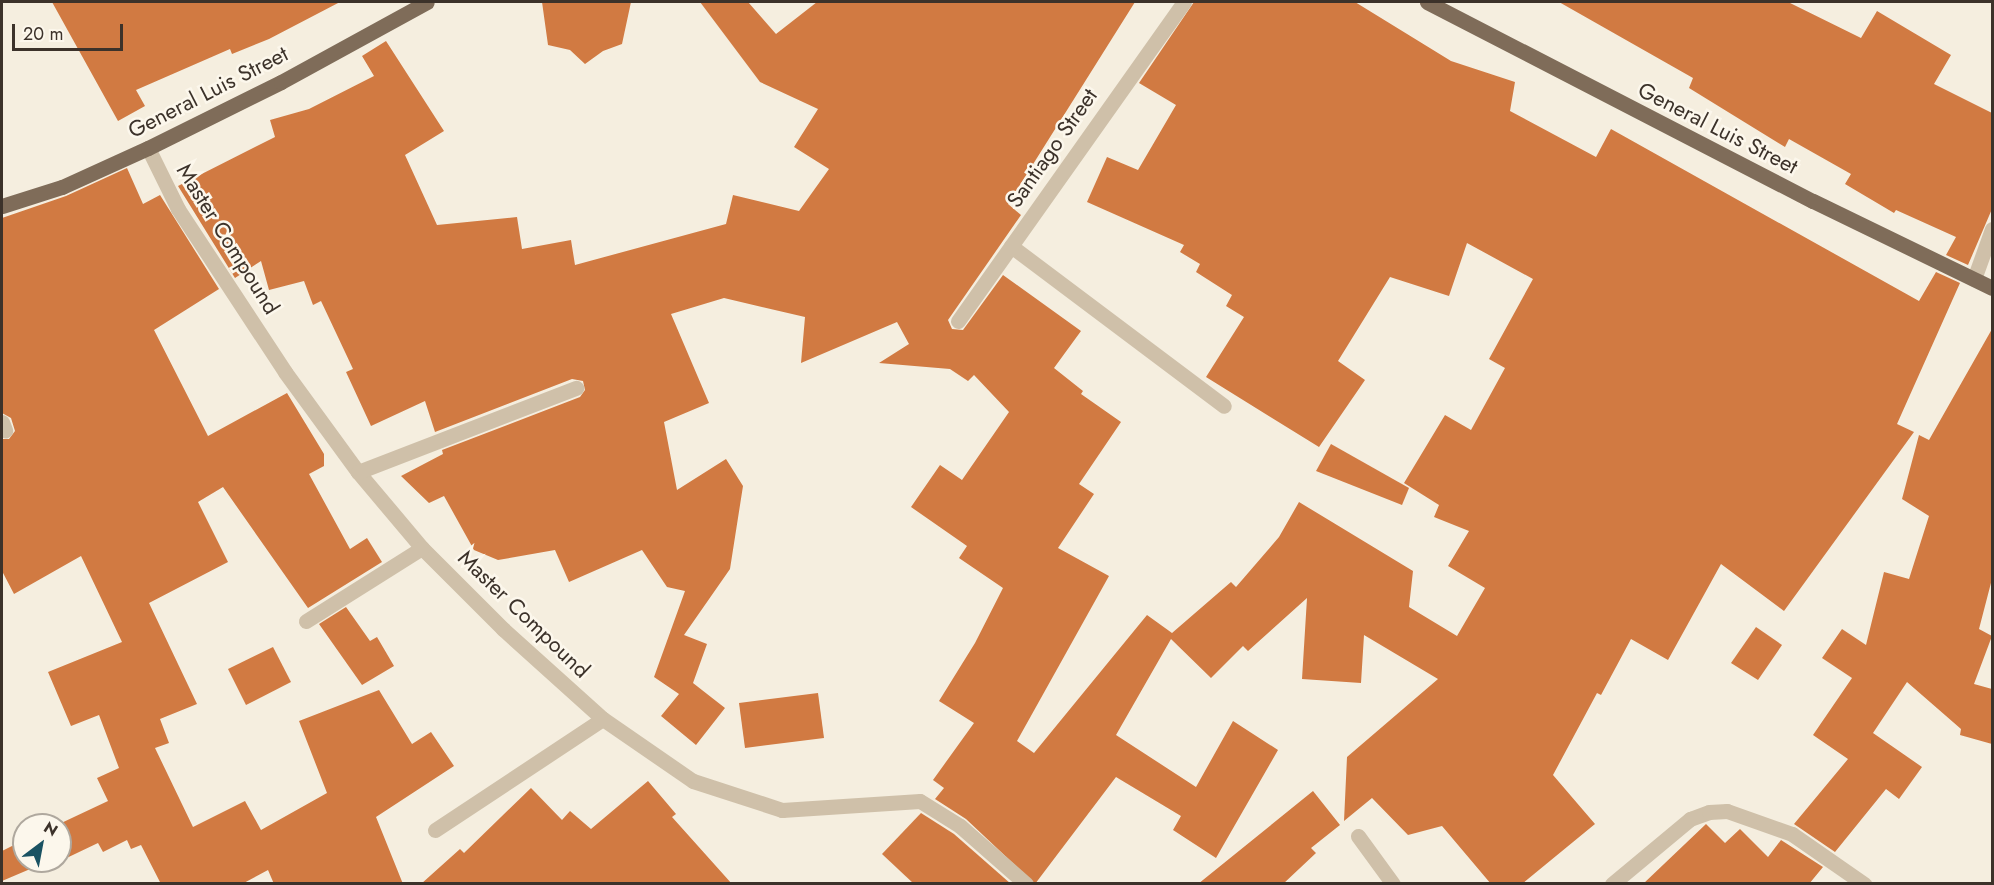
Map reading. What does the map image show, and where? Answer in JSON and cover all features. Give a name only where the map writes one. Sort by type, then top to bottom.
[{"type":"main road","name":"General Luis Street","points":[[2,206],[62,187],[148,148],[281,82],[427,2]]},
{"type":"main road","name":"General Luis Street","points":[[1428,2],[1728,158],[1992,288]]},
{"type":"street","name":"Santiago Street","points":[[958,321],[1184,2]]},
{"type":"street","name":"Master Compound","points":[[148,148],[178,209],[285,372],[358,472],[422,548],[603,719],[693,781],[782,810],[920,801],[960,826],[1026,884]]},
{"type":"street","points":[[1974,279],[1992,229]]},
{"type":"street","points":[[1011,246],[1224,406]]},
{"type":"street","points":[[358,472],[576,388]]},
{"type":"street","points":[[306,621],[422,548]]},
{"type":"street","points":[[435,830],[603,719]]},
{"type":"street","points":[[1612,884],[1690,819],[1709,812],[1727,811],[1792,834],[1864,884]]},
{"type":"street","points":[[1358,836],[1393,884]]},
{"type":"building","points":[[52,2],[340,2],[269,39],[232,54],[230,49],[136,90],[145,106],[118,121]]},
{"type":"building","points":[[542,2],[631,2],[622,44],[603,51],[585,64],[570,50],[548,45]]},
{"type":"building","points":[[700,2],[748,2],[776,34],[817,2],[1135,2],[1008,204],[1021,215],[948,320],[952,329],[963,330],[1003,275],[1081,331],[1054,368],[1083,391],[1081,394],[1121,422],[1079,484],[1094,494],[1058,548],[1109,576],[1017,741],[1034,753],[1147,615],[1172,633],[1231,582],[1236,587],[1279,537],[1299,502],[1413,571],[1409,607],[1457,636],[1485,588],[1448,566],[1469,531],[1434,517],[1439,505],[1404,483],[1445,415],[1471,430],[1505,368],[1489,359],[1533,279],[1467,243],[1449,296],[1390,277],[1338,361],[1365,380],[1319,447],[1206,377],[1244,317],[1226,306],[1232,295],[1196,272],[1200,264],[1180,252],[1184,245],[1087,202],[1107,157],[1138,170],[1176,105],[1139,83],[1194,2],[1355,2],[1451,61],[1515,82],[1510,111],[1596,157],[1611,129],[1919,301],[1936,272],[1960,283],[1897,424],[1914,432],[1784,611],[1721,564],[1668,660],[1631,639],[1601,695],[1597,693],[1553,775],[1595,824],[1522,884],[1491,884],[1442,826],[1408,835],[1372,798],[1344,821],[1347,757],[1438,679],[1364,635],[1361,683],[1302,679],[1307,598],[1248,651],[1243,646],[1211,678],[1171,639],[1116,735],[1196,787],[1233,721],[1278,750],[1216,858],[1173,830],[1181,816],[1116,777],[1035,884],[966,819],[935,799],[944,788],[933,780],[974,723],[939,701],[975,643],[1003,588],[959,558],[967,546],[911,507],[940,465],[962,480],[1009,412],[974,375],[968,381],[950,369],[879,363],[909,344],[897,322],[801,363],[805,317],[724,298],[671,314],[709,403],[664,422],[677,490],[726,459],[743,486],[730,569],[684,635],[707,644],[693,683],[725,708],[696,745],[661,716],[679,694],[654,677],[685,591],[667,587],[642,550],[569,582],[555,550],[498,560],[474,550],[444,496],[429,503],[401,476],[443,454],[442,450],[580,397],[585,390],[583,381],[572,379],[435,432],[425,401],[371,426],[346,372],[353,369],[321,301],[313,305],[304,281],[269,290],[261,261],[235,278],[178,186],[275,137],[270,120],[309,109],[374,76],[362,56],[386,41],[444,131],[405,155],[437,225],[517,217],[522,249],[571,240],[575,265],[726,224],[733,195],[799,211],[829,169],[794,147],[818,109],[760,82]]},
{"type":"building","points":[[1559,2],[1788,2],[1861,38],[1877,11],[1951,55],[1934,84],[1992,113],[1992,209],[1968,265],[1946,255],[1956,237],[1896,210],[1894,213],[1845,184],[1851,174],[1789,139],[1785,147],[1689,88],[1693,78]]},
{"type":"building","points":[[127,168],[143,204],[160,195],[219,289],[154,330],[208,436],[287,393],[324,454],[324,466],[309,474],[350,549],[367,538],[382,562],[308,608],[223,487],[198,502],[228,562],[149,603],[197,704],[160,719],[169,743],[155,748],[193,827],[245,801],[261,830],[327,793],[299,721],[379,690],[412,744],[431,732],[454,766],[376,817],[403,884],[274,884],[268,870],[242,884],[161,884],[141,845],[131,849],[127,840],[103,852],[98,843],[72,855],[72,818],[108,801],[97,778],[119,768],[99,715],[71,726],[48,672],[122,642],[81,556],[14,594],[2,571],[2,439],[9,439],[15,431],[11,418],[2,413],[2,218],[66,196]]},
{"type":"building","points":[[1992,329],[1992,579],[1979,629],[1992,636],[1974,684],[1992,689],[1992,744],[1960,735],[1961,729],[1907,682],[1873,733],[1922,767],[1899,799],[1886,789],[1835,852],[1794,824],[1848,759],[1813,735],[1852,678],[1822,658],[1842,629],[1866,645],[1884,572],[1909,579],[1929,516],[1902,499],[1919,435],[1929,440]]},
{"type":"building","points":[[1331,444],[1409,488],[1402,505],[1316,471]]},
{"type":"building","points":[[346,607],[370,641],[377,637],[394,666],[362,685],[319,624]]},
{"type":"building","points":[[1756,627],[1782,645],[1758,680],[1731,663]]},
{"type":"building","points":[[273,647],[291,682],[246,705],[228,669]]},
{"type":"building","points":[[818,693],[824,738],[745,748],[739,703]]},
{"type":"building","points":[[648,781],[676,814],[672,817],[732,884],[421,884],[460,849],[464,853],[531,788],[562,820],[570,811],[591,829]]},
{"type":"building","points":[[1313,791],[1340,825],[1311,848],[1316,853],[1283,884],[1198,884]]},
{"type":"building","points":[[921,813],[954,834],[1011,884],[914,884],[882,854]]},
{"type":"building","points":[[1706,824],[1725,843],[1740,829],[1768,857],[1781,840],[1823,867],[1809,884],[1643,884]]},
{"type":"building","points":[[12,846],[12,873],[21,873],[2,881],[2,851]]}]
